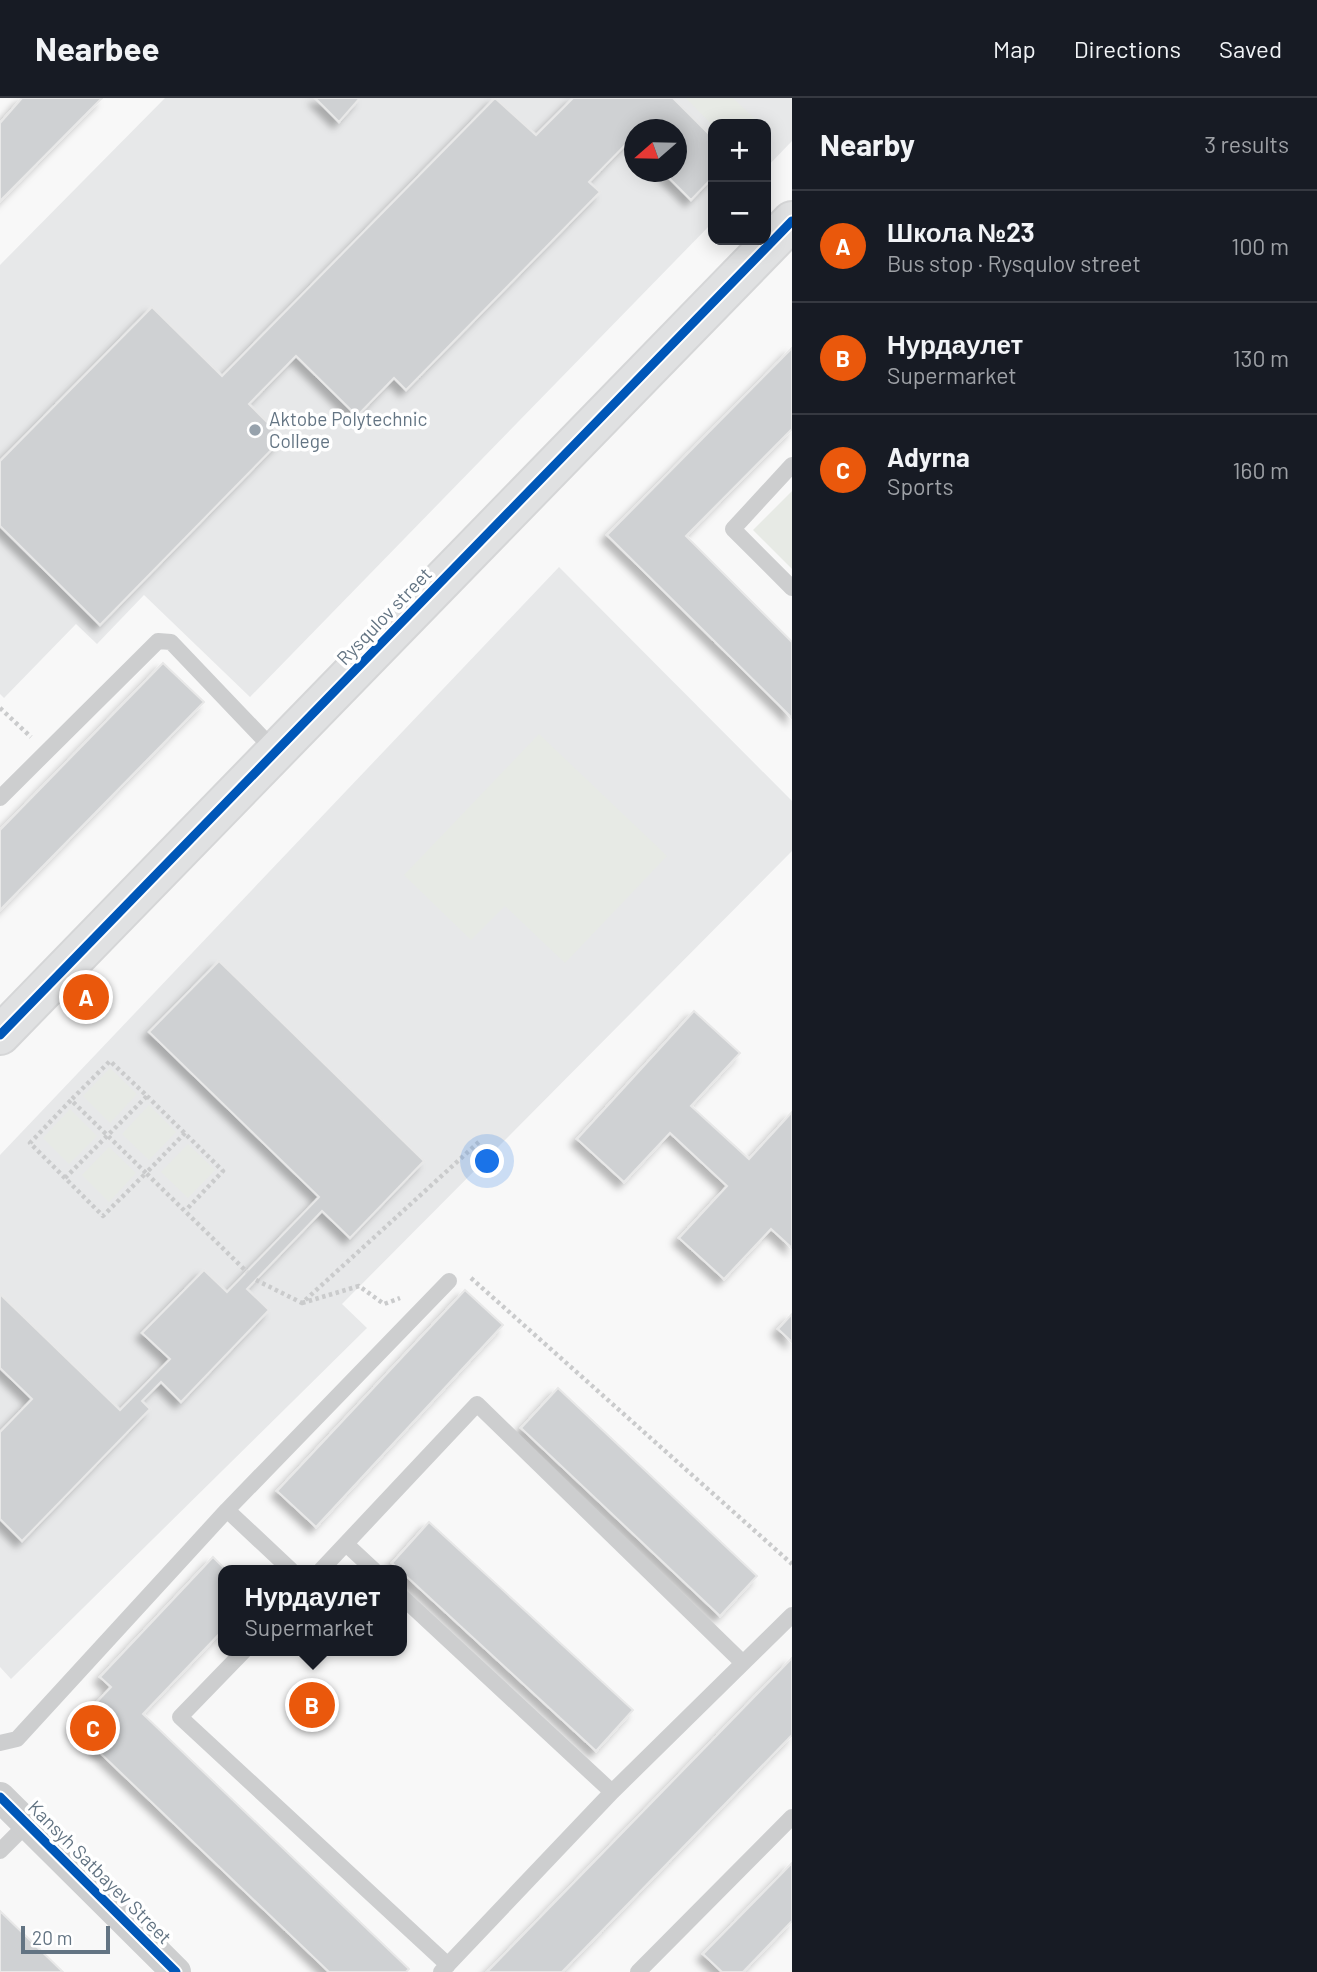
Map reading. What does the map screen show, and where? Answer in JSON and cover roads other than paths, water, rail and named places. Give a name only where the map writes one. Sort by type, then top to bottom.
[{"type":"street","name":"Rysqulov street","points":[[0,1035],[792,221]]},
{"type":"street","name":"Kansyh Satbayev Street","points":[[0,1797],[176,1972]]},
{"type":"lane","points":[[792,465],[733,528],[792,588]]},
{"type":"lane","points":[[0,798],[158,641],[164,640],[171,642],[276,752]]},
{"type":"lane","points":[[0,1743],[17,1739],[227,1510],[449,1281]]},
{"type":"lane","points":[[326,1565],[477,1404],[743,1663]]},
{"type":"lane","points":[[227,1510],[286,1565]]},
{"type":"lane","points":[[346,1544],[369,1565]]},
{"type":"lane","points":[[407,1602],[612,1792]]},
{"type":"lane","points":[[239,1656],[180,1717],[444,1968],[612,1792],[792,1615]]},
{"type":"lane","points":[[638,1972],[792,1817]]},
{"type":"lane","points":[[0,1851],[27,1824]]},
{"type":"place","name":"Aktobe Polytechnic College","points":[[255,430]]},
{"type":"place","name":"Школа №23","points":[[86,997]]},
{"type":"place","name":"Нурдаулет","points":[[312,1705]]},
{"type":"place","name":"Adyrna","points":[[93,1728]]}]
